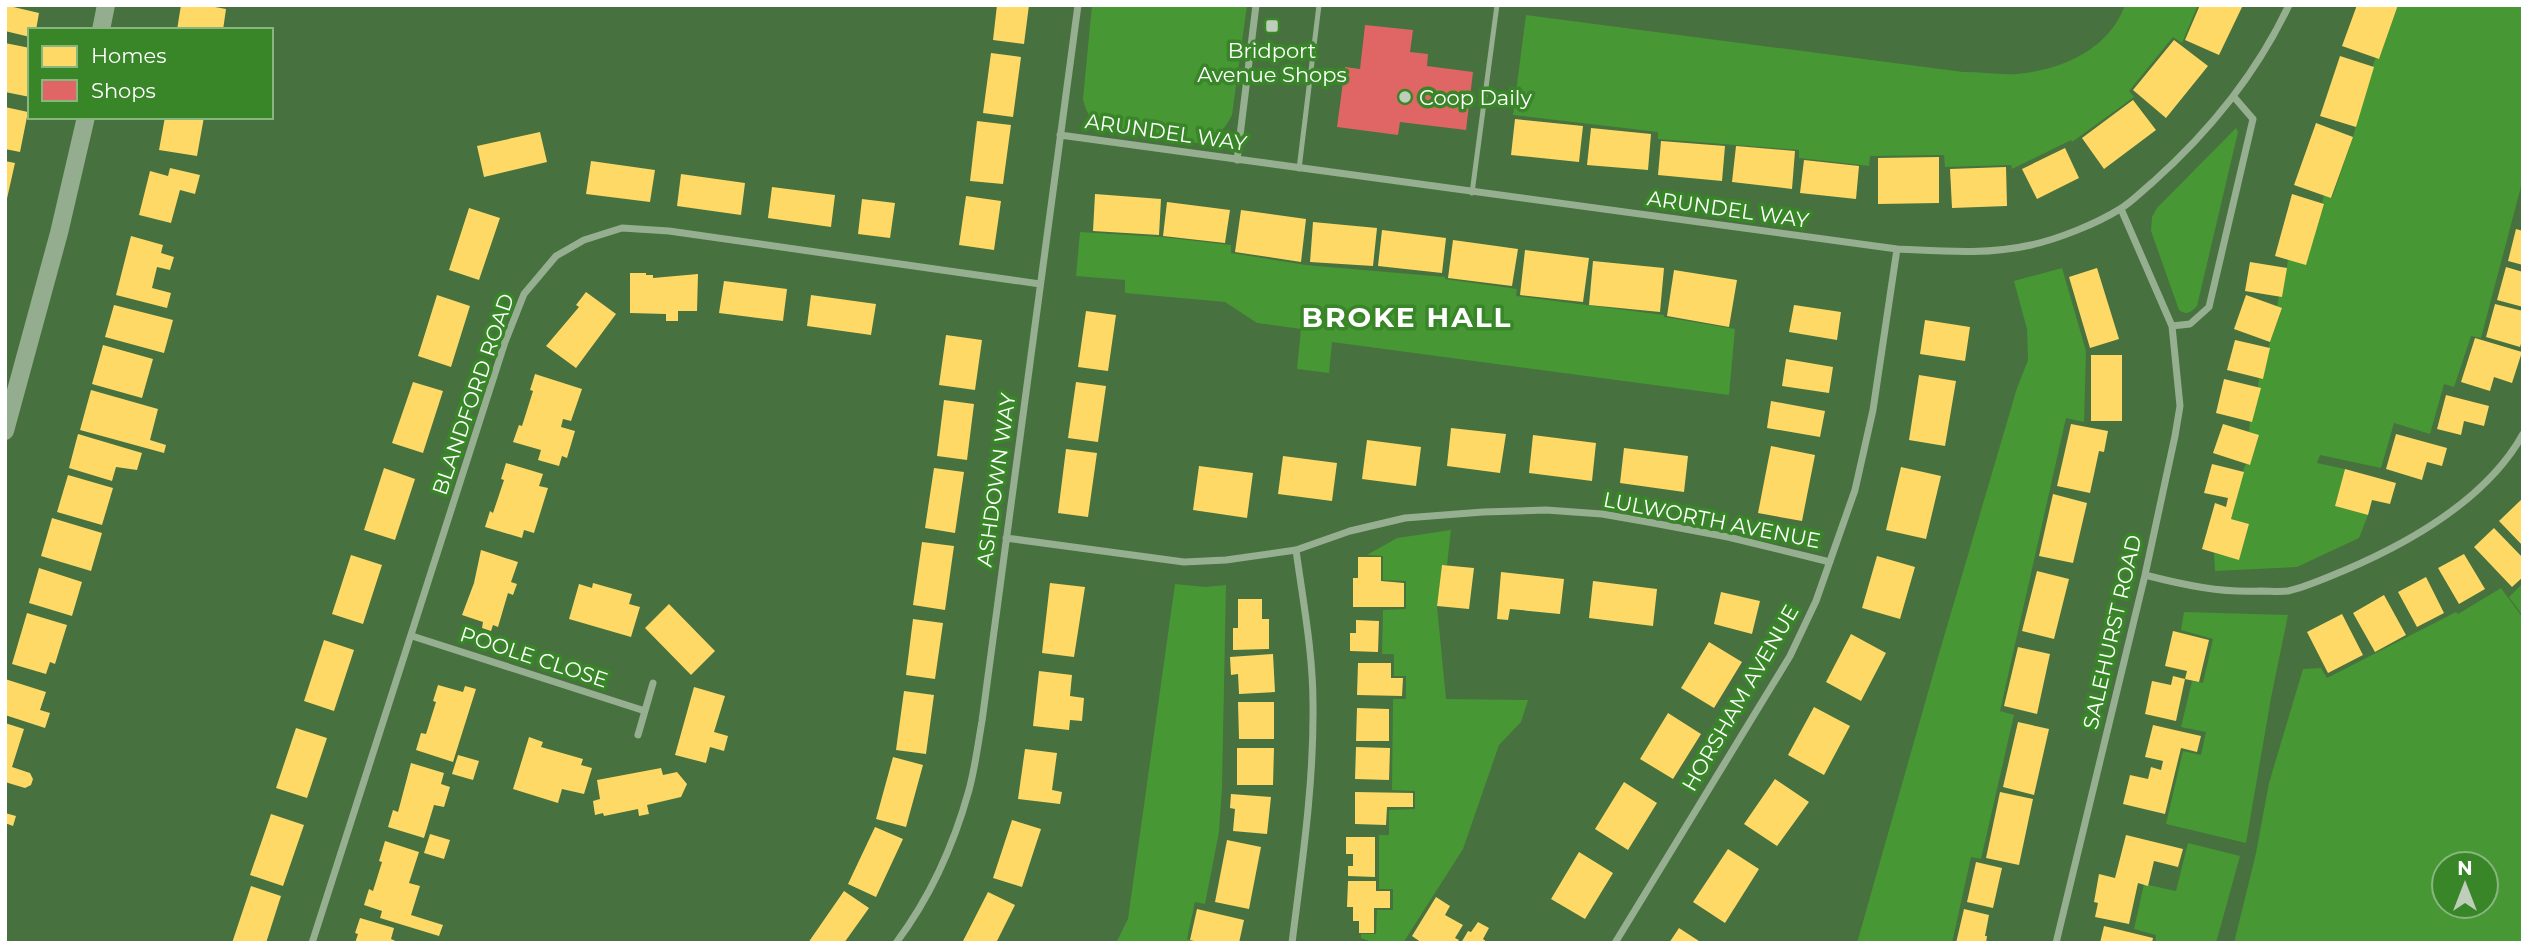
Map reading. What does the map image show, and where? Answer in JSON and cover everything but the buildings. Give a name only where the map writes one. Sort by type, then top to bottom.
[{"type":"main road","points":[[101,28],[106,5]]},
{"type":"main road","points":[[5,431],[59,233],[86,119]]},
{"type":"street","name":"ASHDOWN WAY","points":[[896,943],[910,924],[945,858],[968,791],[982,720],[1078,5]]},
{"type":"street","points":[[1237,160],[1256,5]]},
{"type":"street","name":"ARUNDEL WAY","points":[[1060,135],[1897,249],[1969,252],[2031,245],[2081,228],[2121,209],[2180,158],[2234,97],[2274,37],[2289,5]]},
{"type":"street","points":[[2172,326],[2190,324],[2208,307],[2253,120],[2234,97]]},
{"type":"street","name":"SALEHURST ROAD","points":[[2056,943],[2145,575],[2180,406],[2172,326],[2121,209]]},
{"type":"street","name":"BLANDFORD ROAD","points":[[312,943],[505,342],[524,294],[556,256],[584,240],[622,228],[669,230],[1040,284]]},
{"type":"street","name":"HORSHAM AVENUE","points":[[1615,943],[1790,656],[1816,601],[1855,490],[1873,410],[1897,249]]},
{"type":"street","points":[[2145,575],[2230,592],[2287,591],[2328,577],[2389,552],[2439,520],[2480,487],[2523,434]]},
{"type":"street","name":"LULWORTH AVENUE","points":[[1006,538],[1184,562],[1226,560],[1296,550],[1350,531],[1405,518],[1546,510],[1602,514],[1648,522],[1728,537],[1830,562]]},
{"type":"street","points":[[1292,943],[1310,800],[1313,703],[1309,645],[1296,550]]},
{"type":"street","name":"POOLE CLOSE","points":[[412,636],[645,710]]},
{"type":"street","points":[[638,735],[653,684]]},
{"type":"lane","points":[[1299,169],[1319,5]]},
{"type":"lane","points":[[1472,193],[1497,5]]},
{"type":"green space","points":[[1092,5],[1247,5],[1232,115],[1226,126],[1209,140],[1197,143],[1108,130],[1095,121],[1086,110],[1083,99]]},
{"type":"green space","points":[[2125,5],[2198,5],[2182,43],[2173,37],[2129,91],[2134,97],[2072,142],[2071,140],[2012,169],[2011,165],[1945,167],[1944,155],[1870,156],[1869,166],[1799,158],[1799,150],[1658,139],[1658,132],[1513,115],[1526,15],[1963,72],[2010,74],[2050,68],[2082,55],[2108,34]]},
{"type":"green space","points":[[2398,5],[2523,5],[2523,179],[2481,338],[2471,336],[2454,387],[2444,384],[2430,434],[2394,423],[2381,468],[2320,455],[2317,463],[2345,469],[2335,506],[2368,515],[2359,538],[2297,567],[2215,571],[2214,553],[2239,559],[2249,524],[2231,519],[2244,468],[2246,464],[2250,465],[2259,436],[2249,432],[2250,421],[2260,388],[2259,378],[2263,378],[2270,342],[2282,309],[2277,307],[2279,296],[2282,297],[2288,260],[2306,264],[2324,204],[2324,195],[2332,198],[2374,62],[2376,58],[2379,59]]},
{"type":"green space","points":[[2236,128],[2238,132],[2197,306],[2184,313],[2179,310],[2151,231],[2152,217],[2157,208]]},
{"type":"green space","points":[[1080,232],[1231,245],[1231,253],[1306,265],[1445,277],[1517,289],[1516,296],[1664,315],[1735,329],[1729,395],[1332,342],[1329,373],[1297,369],[1301,329],[1257,323],[1225,302],[1125,293],[1125,280],[1076,276]]},
{"type":"green space","points":[[2062,268],[2086,351],[2084,422],[2066,418],[2000,711],[2014,715],[1981,859],[1971,857],[1952,943],[1857,943],[1938,657],[2017,388],[2028,360],[2027,329],[2014,281]]},
{"type":"green space","points":[[1451,530],[1447,565],[1442,565],[1437,606],[1446,699],[1528,700],[1521,722],[1499,745],[1463,849],[1403,943],[1374,943],[1361,938],[1361,934],[1376,934],[1377,910],[1393,910],[1393,889],[1379,889],[1379,835],[1389,835],[1389,810],[1415,809],[1415,791],[1392,790],[1393,699],[1406,699],[1406,676],[1394,676],[1394,654],[1382,654],[1383,610],[1406,609],[1406,581],[1383,580],[1383,556],[1367,555],[1397,538]]},
{"type":"green space","points":[[2523,583],[2523,616],[2509,597]]},
{"type":"green space","points":[[1175,584],[1205,587],[1226,585],[1219,832],[1205,904],[1195,902],[1187,939],[1197,943],[1116,943],[1128,919]]},
{"type":"green space","points":[[2501,588],[2523,618],[2523,943],[2234,943],[2256,853],[2269,783],[2303,669],[2321,668],[2327,678],[2456,612],[2458,614]]},
{"type":"green space","points":[[2184,612],[2288,615],[2246,843],[2166,824],[2183,751],[2201,755],[2206,732],[2181,727],[2192,681],[2203,683],[2213,639],[2181,630]]},
{"type":"green space","points":[[2188,843],[2240,856],[2216,943],[2155,943],[2156,935],[2134,929],[2144,884],[2176,891]]},
{"type":"place","name":"Bridport Avenue Shops","points":[[1272,26]]},
{"type":"place","name":"Coop Daily","points":[[1405,97]]},
{"type":"district","name":"BROKE HALL","points":[[1407,317]]}]
